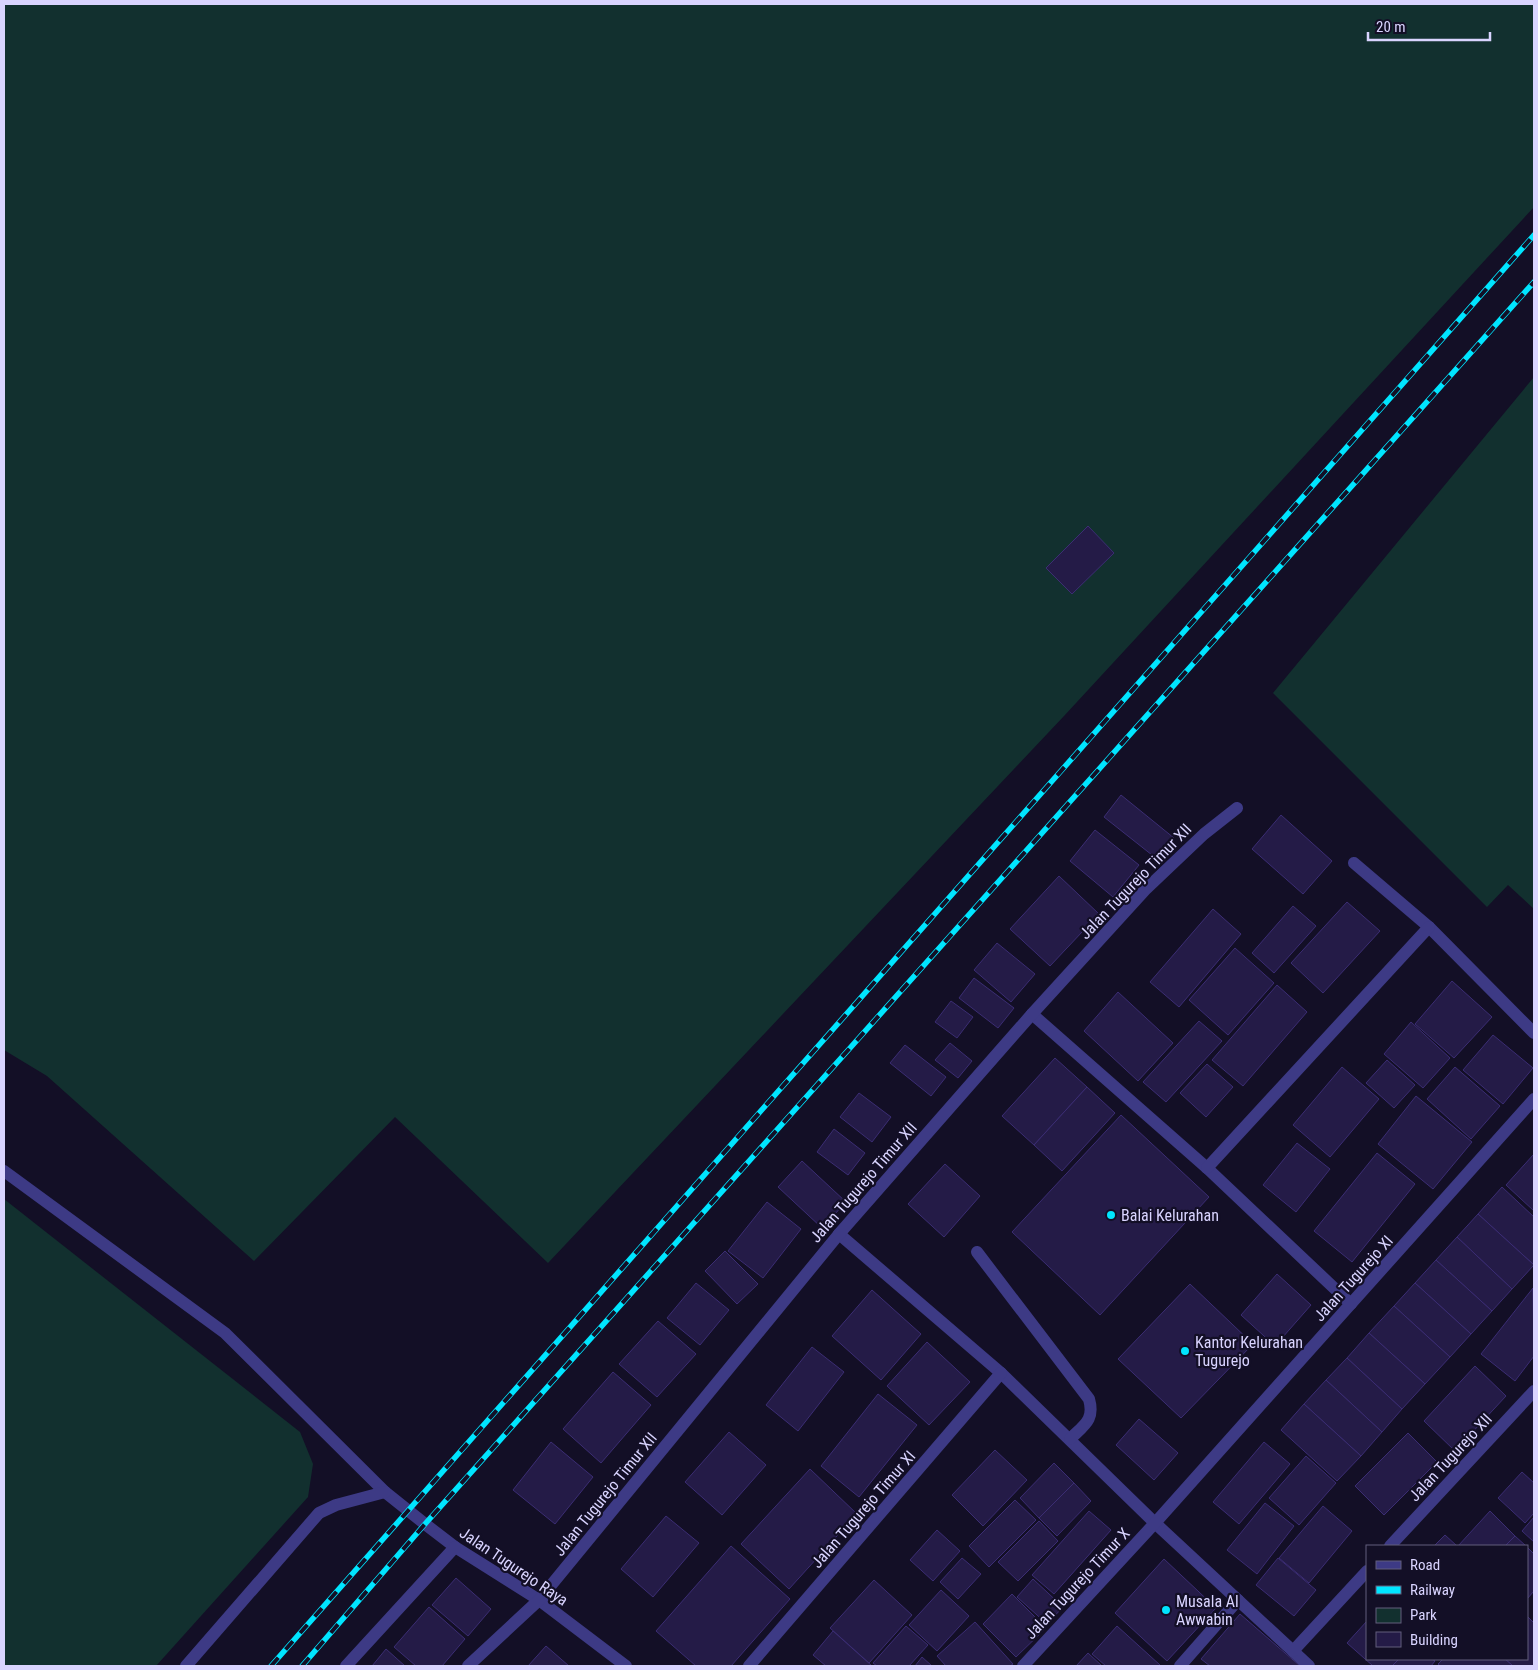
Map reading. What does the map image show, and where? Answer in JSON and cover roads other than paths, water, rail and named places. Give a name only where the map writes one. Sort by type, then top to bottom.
[{"type":"street","name":"Jalan Tugurejo Timur XII","points":[[468,1666],[540,1600],[839,1234],[1032,1014],[1145,890],[1204,834],[1237,808]]},
{"type":"street","points":[[1354,863],[1429,927],[1534,1033]]},
{"type":"street","points":[[1207,1168],[1429,927]]},
{"type":"street","points":[[1032,1014],[1207,1168],[1351,1304]]},
{"type":"street","name":"Jalan Tugurejo XI","points":[[1155,1523],[1534,1099]]},
{"type":"street","name":"Jalan Tugurejo Raya","points":[[4,1171],[225,1333],[385,1492],[455,1547],[540,1600],[626,1666]]},
{"type":"street","points":[[839,1234],[1001,1372],[1155,1523],[1309,1666]]},
{"type":"street","points":[[977,1252],[1089,1398],[1092,1410],[1088,1421],[1070,1440]]},
{"type":"street","name":"Jalan Tugurejo Timur XI","points":[[749,1666],[1001,1372]]},
{"type":"street","name":"Jalan Tugurejo XII","points":[[1391,1545],[1534,1391]]},
{"type":"street","points":[[186,1666],[319,1513],[336,1506],[385,1492]]},
{"type":"street","name":"Jalan Tugurejo Timur X","points":[[1023,1666],[1155,1523]]},
{"type":"street","points":[[346,1666],[455,1547]]},
{"type":"street","points":[[1293,1651],[1366,1572]]},
{"type":"street","points":[[1180,1666],[1238,1600]]},
{"type":"railway","points":[[271,1666],[1534,235]]},
{"type":"railway","points":[[302,1666],[425,1524],[1534,282]]},
{"type":"place","name":"Balai Kelurahan","points":[[1111,1215]]},
{"type":"place","name":"Kantor Kelurahan Tugurejo","points":[[1185,1351]]},
{"type":"place","name":"Musala Al Awwabin","points":[[1166,1610]]}]
